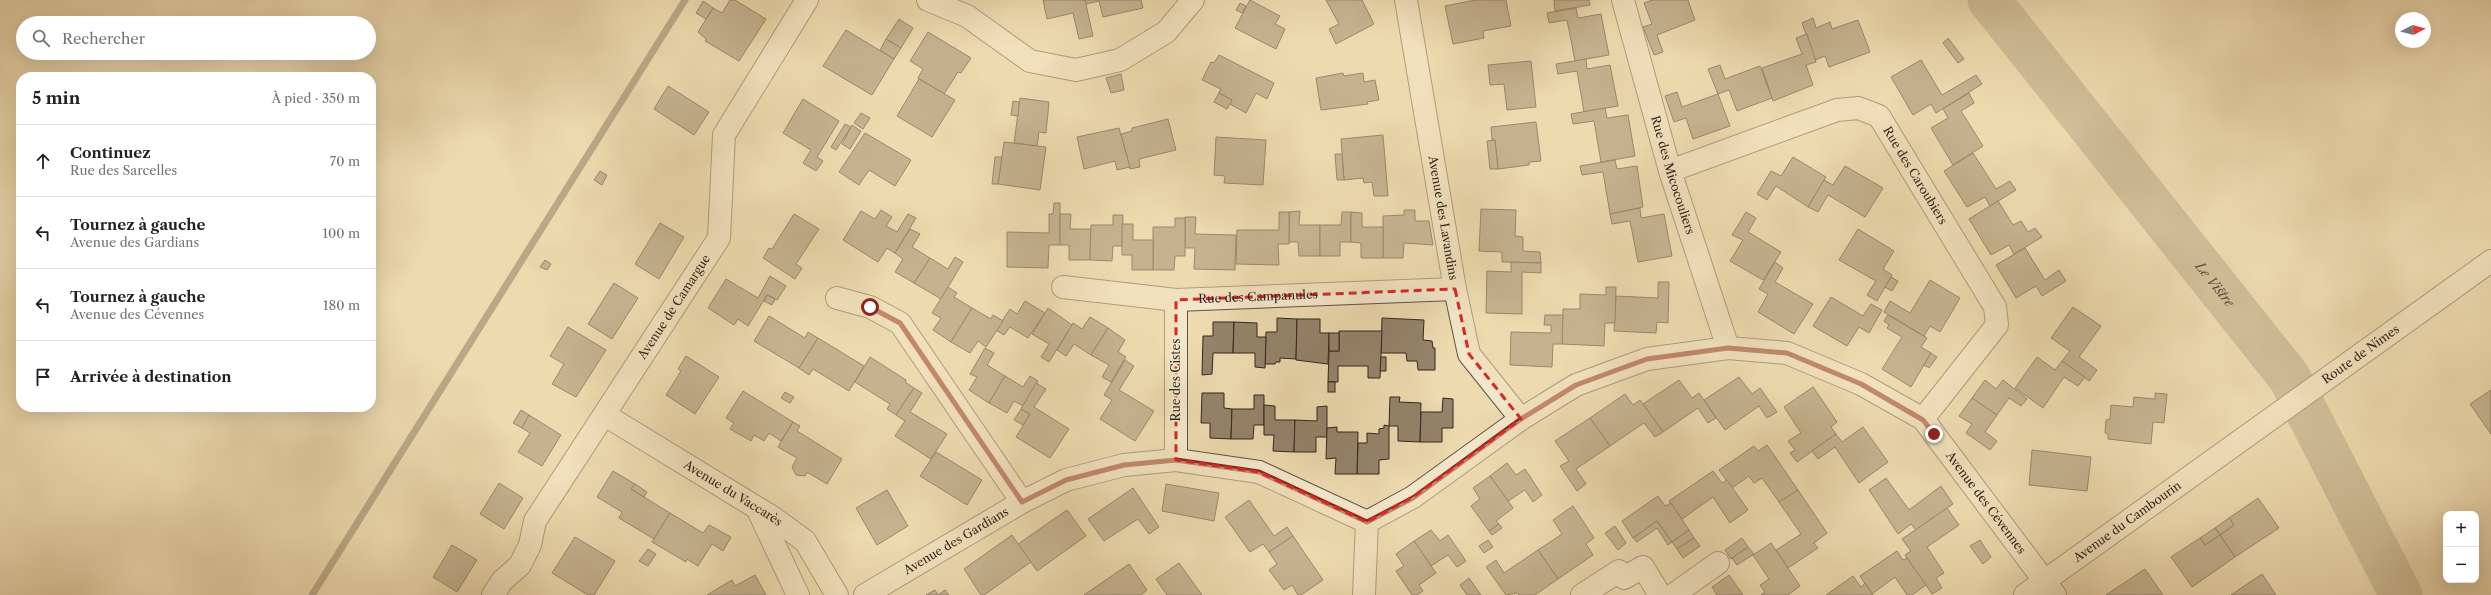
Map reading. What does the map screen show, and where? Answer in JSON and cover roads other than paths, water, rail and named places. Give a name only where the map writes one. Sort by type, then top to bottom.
[{"type":"street","name":"Avenue de Camargue","points":[[493,595],[502,580],[520,565],[530,545],[535,521],[719,238],[724,135],[808,0]]},
{"type":"street","points":[[928,0],[967,16],[1030,62],[1076,70],[1120,60],[1166,32],[1192,0]]},
{"type":"street","name":"Avenue des Lavandins","points":[[1406,0],[1455,289],[1469,354],[1521,419]]},
{"type":"street","name":"Rue des Micocouliers","points":[[1622,0],[1670,171],[1728,348]]},
{"type":"street","name":"Rue des Caroubiers","points":[[1670,171],[1837,110],[1858,108],[1878,116],[1995,307],[1997,325],[1923,420]]},
{"type":"street","name":"Route de Nîmes","points":[[2230,448],[2271,416],[2491,261]]},
{"type":"street","name":"Rue des Campanules","points":[[1063,287],[1176,300],[1455,289]]},
{"type":"street","points":[[838,298],[870,307],[900,323],[1022,502]]},
{"type":"street","name":"Rue des Cistes","points":[[1176,300],[1176,460]]},
{"type":"street","name":"Avenue des Cévennes","points":[[1367,522],[1413,498],[1521,419],[1576,385],[1647,359],[1728,348],[1787,353],[1861,384],[1923,420],[2051,588]]},
{"type":"street","name":"Avenue du Vaccarès","points":[[605,415],[757,508],[806,541],[838,595]]},
{"type":"street","name":"Avenue du Cambourin","points":[[2025,595],[2051,588],[2230,448]]},
{"type":"street","name":"Avenue des Gardians","points":[[865,595],[1022,502],[1066,480],[1124,465],[1176,460],[1259,472],[1367,522]]},
{"type":"street","points":[[757,508],[798,595]]},
{"type":"street","points":[[1364,595],[1367,522]]},
{"type":"street","points":[[1673,595],[1718,563]]},
{"type":"street","points":[[1582,595],[1619,571],[1624,578],[1643,567],[1660,595]]},
{"type":"waterway","points":[[312,595],[685,0]]},
{"type":"waterway","name":"Le Vistre","points":[[1989,0],[2289,377],[2401,595]]}]
